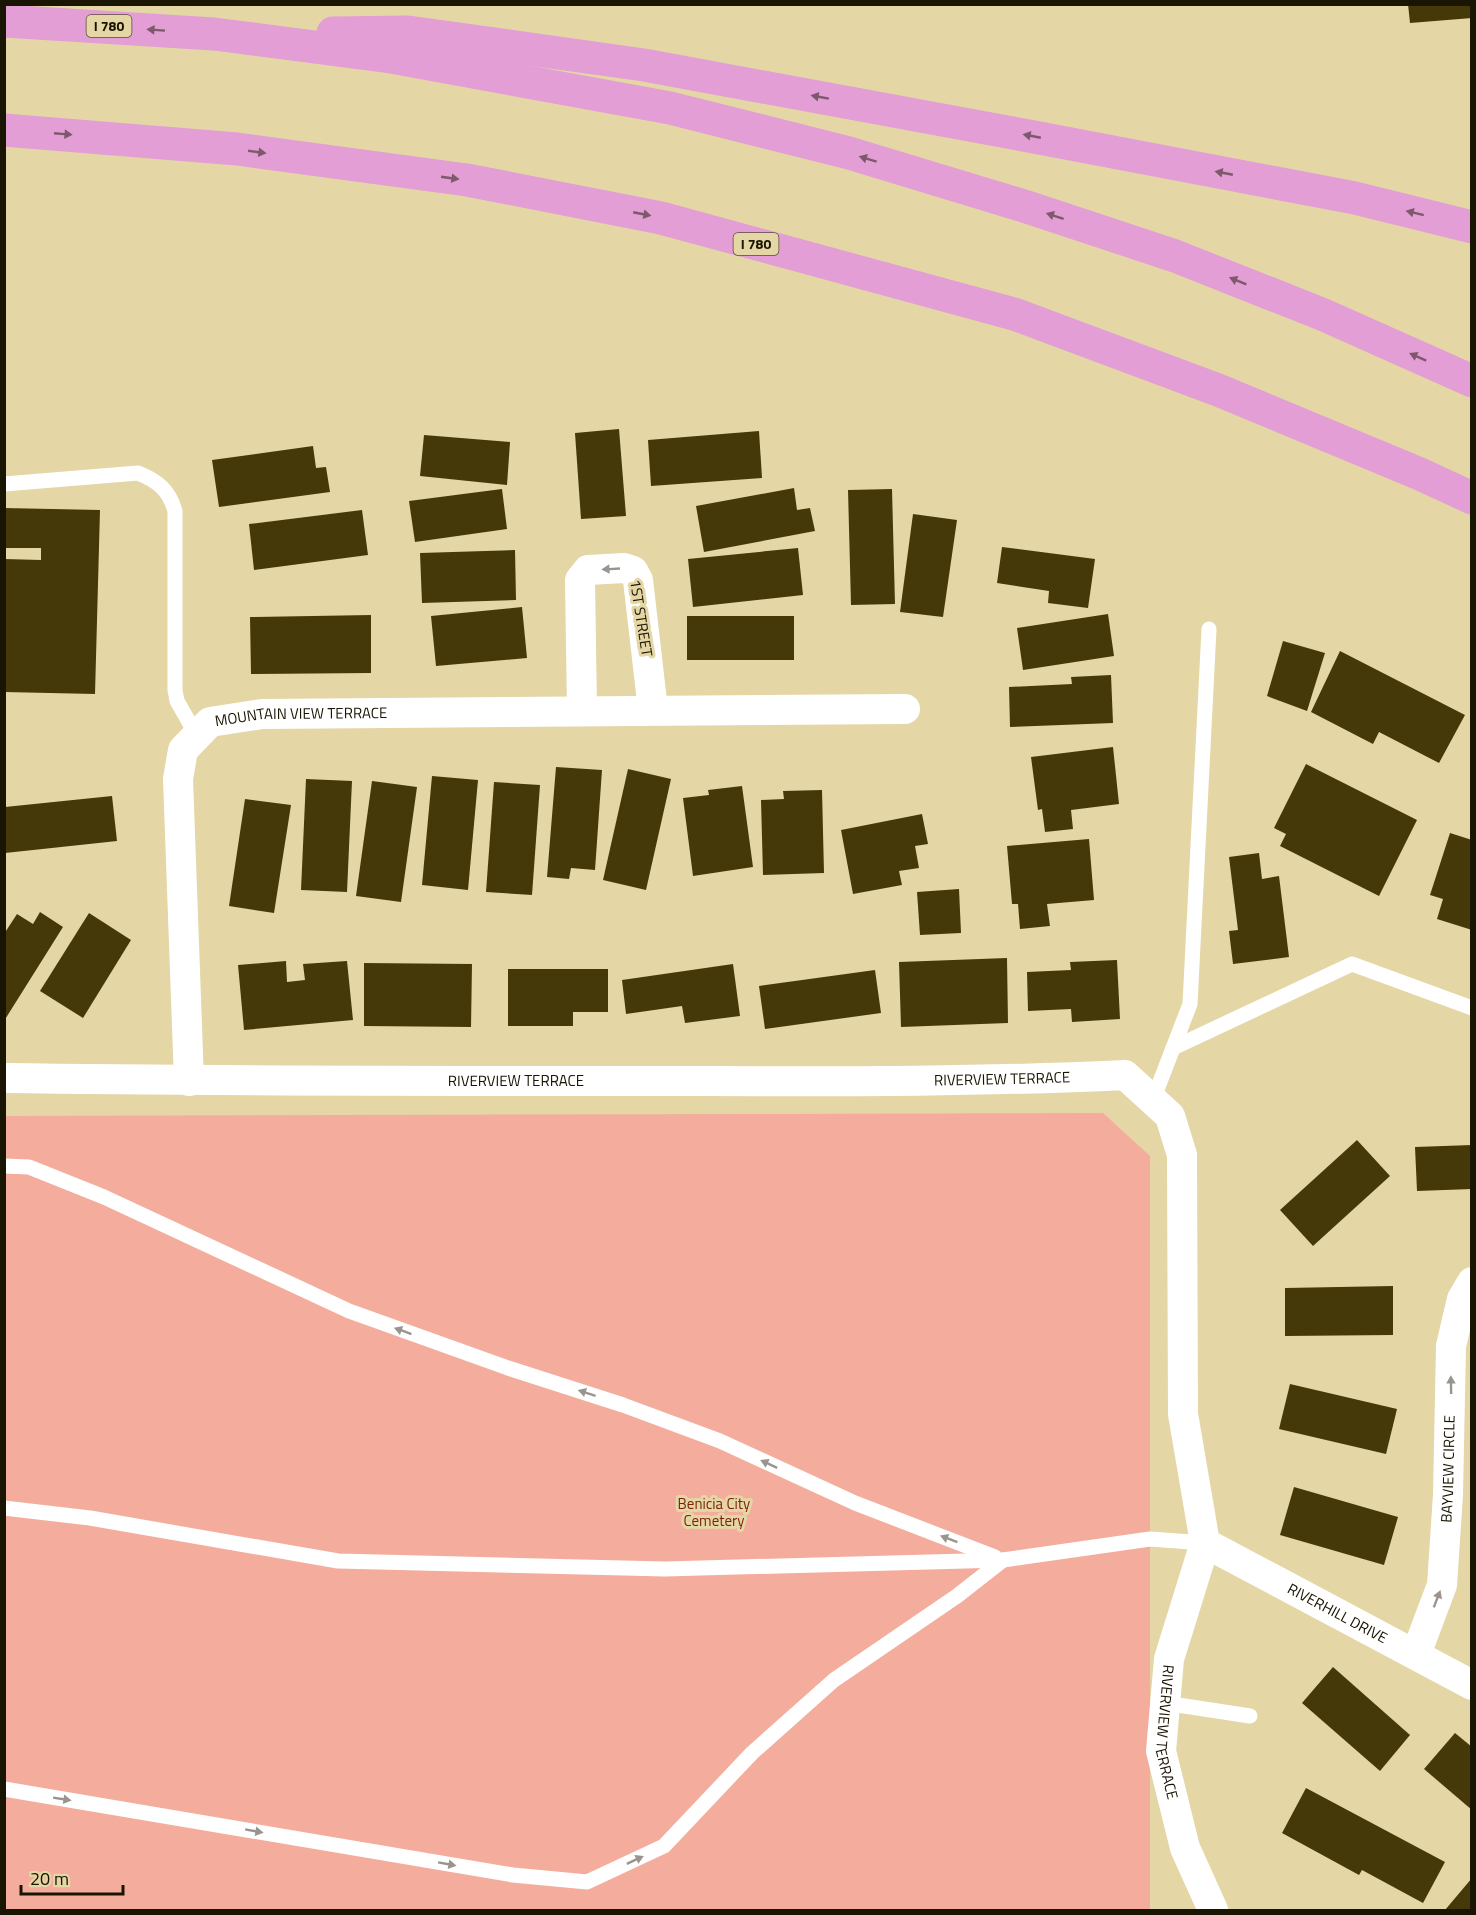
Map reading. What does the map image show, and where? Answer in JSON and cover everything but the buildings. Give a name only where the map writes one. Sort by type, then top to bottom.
[{"type":"highway","name":"I 780","points":[[4,21],[214,34],[391,57],[658,106],[849,153],[1024,206],[1175,256],[1324,315],[1472,381]]},
{"type":"highway","points":[[214,34],[408,32],[644,65],[1332,194],[1472,227]]},
{"type":"highway","name":"I 780","points":[[4,130],[248,150],[467,180],[661,218],[1014,314],[1218,390],[1472,498]]},
{"type":"street","name":"1ST STREET","points":[[582,710],[580,580],[588,570],[624,568],[633,571],[638,580],[653,710]]},
{"type":"street","name":"MOUNTAIN VIEW TERRACE","points":[[189,1081],[178,778],[183,750],[210,722],[262,714],[905,709]]},
{"type":"street","name":"RIVERVIEW TERRACE","points":[[4,1078],[189,1081],[768,1081],[1039,1079],[1125,1075],[1170,1116],[1182,1155],[1184,1414],[1204,1543],[1169,1659],[1161,1751],[1185,1848],[1213,1911]]},
{"type":"street","name":"BAYVIEW CIRCLE","points":[[1416,1654],[1442,1585],[1449,1484],[1451,1346],[1462,1299],[1472,1282]]},
{"type":"street","name":"RIVERHILL DRIVE","points":[[1204,1543],[1472,1685]]},
{"type":"lane","points":[[4,484],[138,473],[151,478],[166,491],[175,510],[177,701],[197,736]]},
{"type":"lane","points":[[1153,1100],[1190,1004],[1209,628]]},
{"type":"lane","points":[[1173,1048],[1352,964],[1472,1008]]},
{"type":"lane","points":[[4,1166],[29,1167],[104,1197],[349,1311],[508,1368],[623,1405],[720,1441],[855,1503],[1003,1560]]},
{"type":"lane","points":[[4,1508],[90,1518],[338,1561],[665,1569],[1003,1560],[1150,1539],[1204,1543]]},
{"type":"lane","points":[[4,1789],[513,1875],[586,1882],[664,1846],[752,1753],[834,1680],[957,1596],[1003,1560]]},
{"type":"lane","points":[[1165,1703],[1250,1716]]},
{"type":"green space","name":"Benicia City Cemetery","points":[[1103,1113],[1150,1156],[1150,1910],[5,1910],[4,1116]]}]
